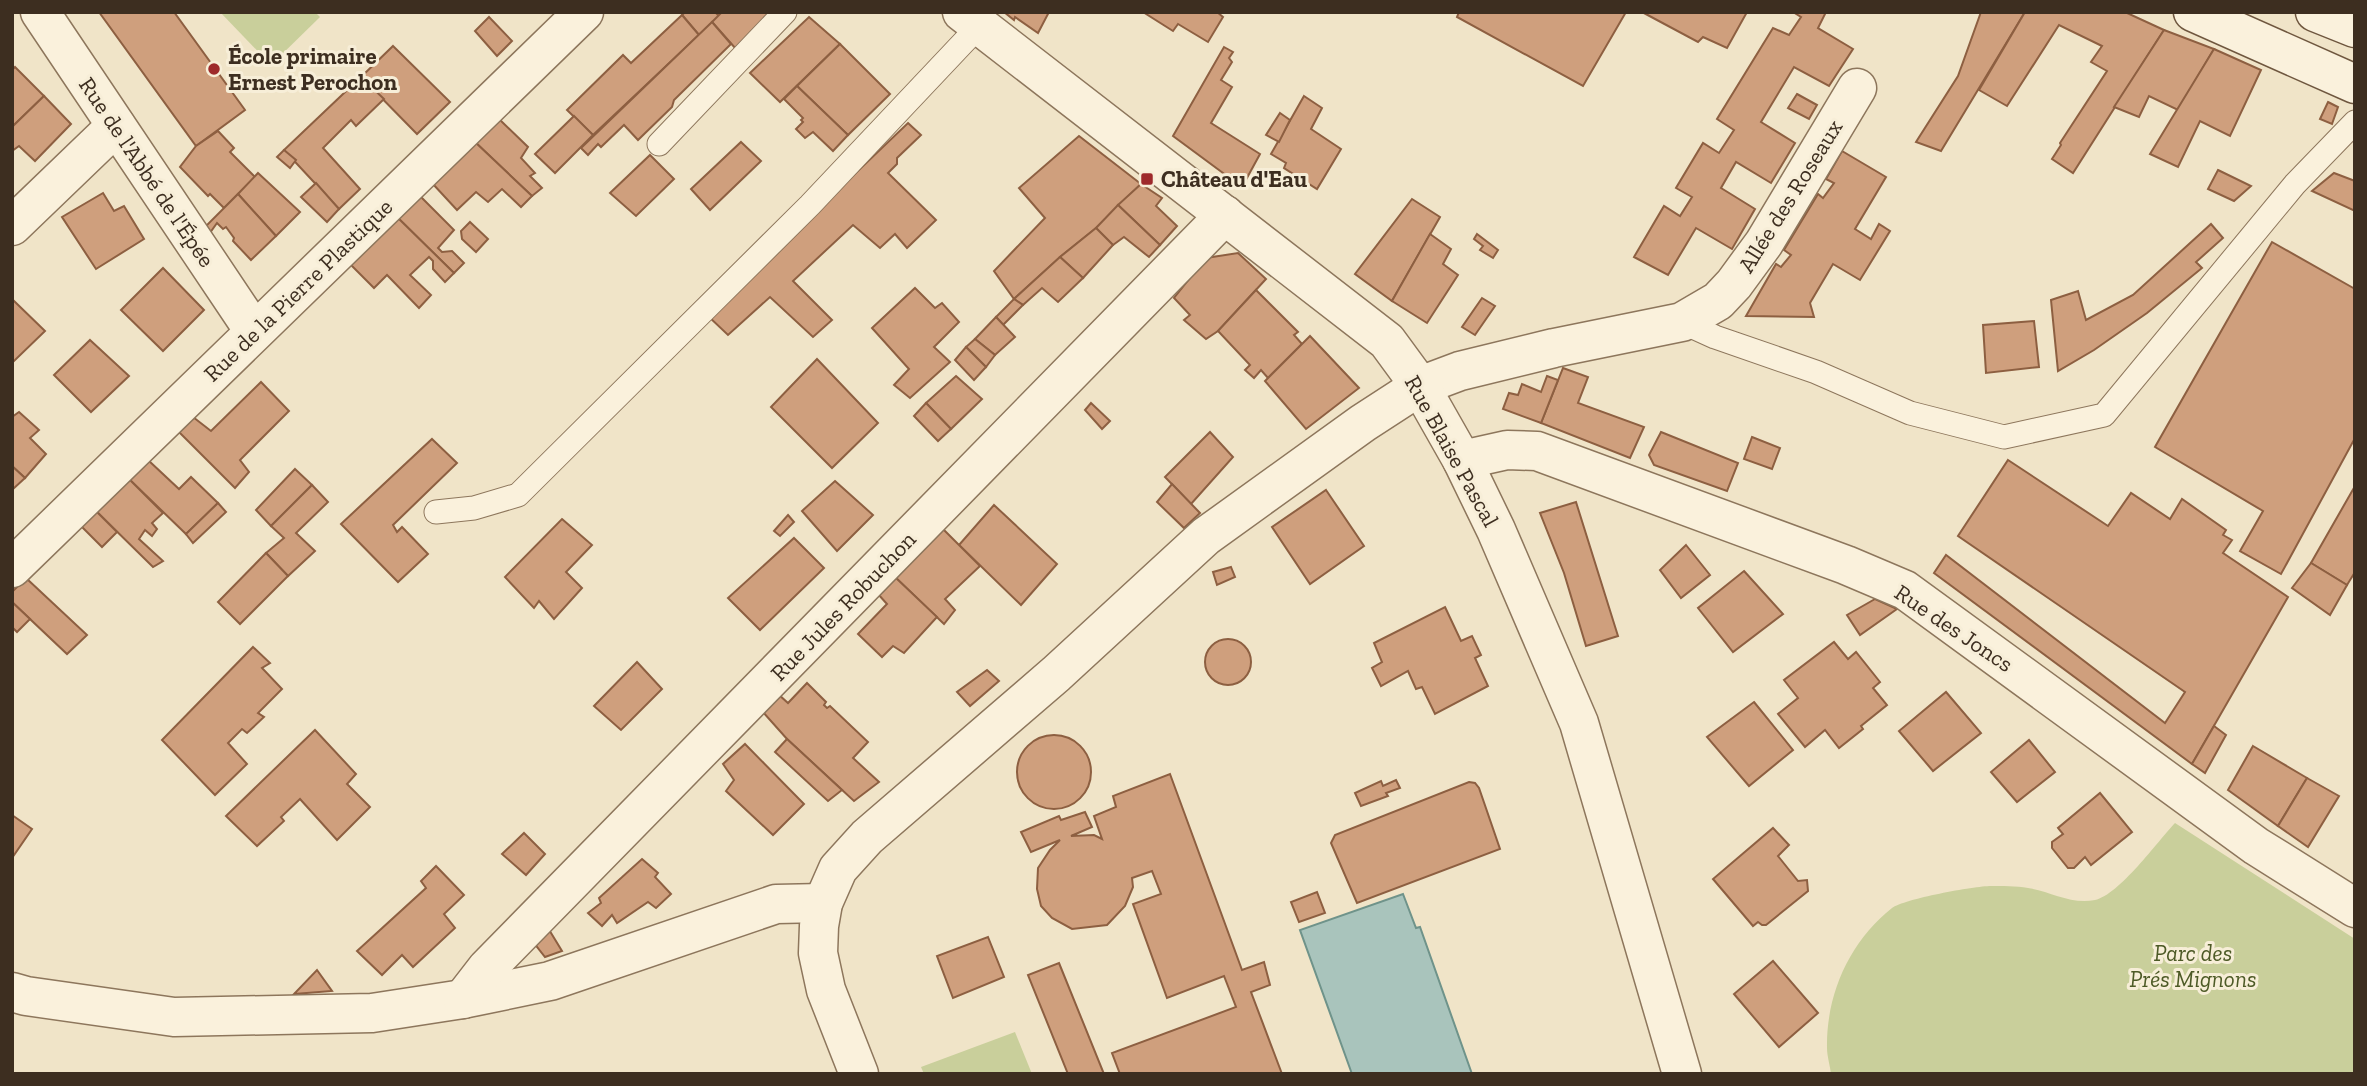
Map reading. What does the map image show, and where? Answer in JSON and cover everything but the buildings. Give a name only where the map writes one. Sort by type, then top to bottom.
[{"type":"street","name":"Rue de l'Abbé de l'Épée","points":[[40,12],[254,331]]},
{"type":"street","name":"Rue de la Pierre Plastique","points":[[12,568],[584,12]]},
{"type":"street","points":[[2193,12],[2355,84]]},
{"type":"street","points":[[2315,12],[2355,28]]},
{"type":"street","name":"Rue Blaise Pascal","points":[[970,19],[1387,341],[1420,386],[1462,460],[1496,530],[1579,723],[1682,1074]]},
{"type":"street","name":"Allée des Roseaux","points":[[859,1074],[826,990],[818,953],[819,926],[824,904],[838,869],[867,837],[1056,674],[1206,536],[1363,423],[1420,386],[1460,371],[1513,358],[1682,323],[1718,301],[1764,243],[1857,88]]},
{"type":"street","points":[[12,226],[116,126]]},
{"type":"street","name":"Rue Jules Robuchon","points":[[463,999],[487,968],[1225,215]]},
{"type":"street","name":"Rue des Joncs","points":[[1462,460],[1507,450],[1537,451],[1846,565],[1905,590],[2256,846],[2355,908]]},
{"type":"street","points":[[12,992],[174,1017],[372,1013],[463,999],[550,981],[776,904],[824,904]]},
{"type":"lane","points":[[659,144],[785,12]]},
{"type":"lane","points":[[436,512],[474,508],[518,495],[810,205],[970,19]]},
{"type":"lane","points":[[1682,323],[1816,372],[1909,413],[2004,437],[2104,415],[2295,184],[2355,122]]},
{"type":"green space","points":[[220,12],[315,12],[320,17],[271,65]]},
{"type":"green space","name":"Parc des Prés Mignons","points":[[2175,823],[2355,939],[2355,1074],[1831,1074],[1827,1051],[1828,1028],[1836,989],[1843,970],[1864,936],[1892,908],[1940,894],[1991,886],[2023,887],[2078,901],[2095,900],[2105,896],[2126,878]]},
{"type":"green space","points":[[1015,1032],[1032,1074],[924,1074],[921,1067]]},
{"type":"water","points":[[1403,894],[1416,928],[1420,927],[1472,1074],[1352,1074],[1300,930]]},
{"type":"place","name":"École primaire Ernest Perochon","points":[[214,69]]},
{"type":"place","name":"Château d'Eau","points":[[1147,179]]}]
